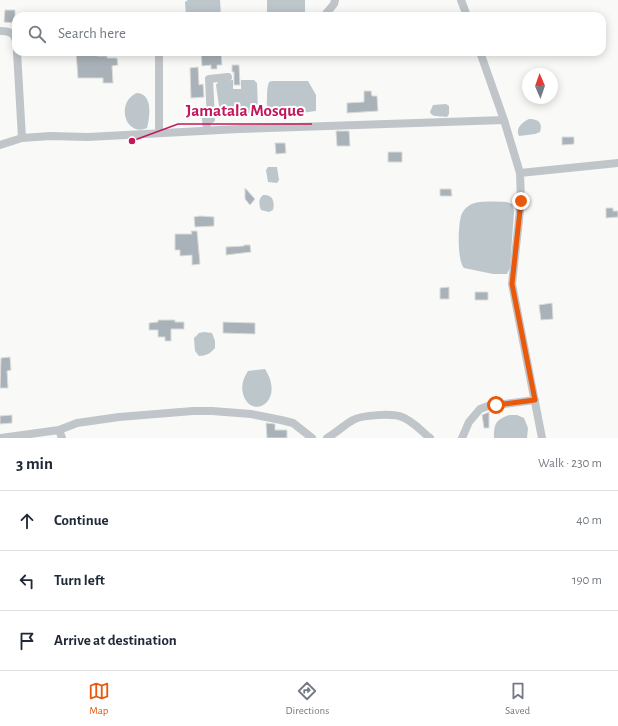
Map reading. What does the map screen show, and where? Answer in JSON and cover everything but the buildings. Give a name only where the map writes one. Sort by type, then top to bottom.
[{"type":"street","points":[[327,12],[334,4],[335,0]]},
{"type":"street","points":[[461,0],[466,12]]},
{"type":"street","points":[[0,31],[8,31],[12,33]]},
{"type":"street","points":[[17,56],[22,138]]},
{"type":"street","points":[[159,56],[159,133]]},
{"type":"street","points":[[481,56],[504,120],[520,173],[521,201],[512,284],[542,438]]},
{"type":"street","points":[[207,130],[206,119],[211,119],[209,79],[228,77]]},
{"type":"street","points":[[0,145],[22,138],[50,136],[88,137],[207,130],[504,120]]},
{"type":"street","points":[[520,173],[618,163]]},
{"type":"street","points":[[462,438],[469,422],[480,409],[488,406],[535,400]]},
{"type":"street","points":[[1,438],[60,434],[77,423],[119,417],[193,411],[251,414],[281,420],[293,423],[312,438]]},
{"type":"street","points":[[327,438],[352,421],[363,416],[382,415],[400,416],[410,421],[430,438]]},
{"type":"shaded area","points":[[188,0],[220,0],[221,12],[186,12],[185,2]]},
{"type":"shaded area","points":[[267,0],[305,0],[305,12],[267,12]]},
{"type":"shaded area","points":[[233,80],[233,89],[241,89],[241,80],[254,80],[257,83],[258,110],[255,113],[224,115],[220,113],[216,85],[219,81]]},
{"type":"shaded area","points":[[308,81],[316,95],[316,111],[277,114],[269,111],[267,108],[267,90],[269,82]]},
{"type":"shaded area","points":[[137,93],[146,97],[149,106],[147,128],[141,130],[132,127],[126,120],[125,115],[127,102]]},
{"type":"shaded area","points":[[446,104],[449,106],[449,114],[447,117],[435,116],[431,114],[430,112],[433,105]]},
{"type":"shaded area","points":[[529,119],[537,120],[540,123],[540,132],[519,136],[518,131],[520,126]]},
{"type":"shaded area","points":[[268,167],[277,167],[279,180],[277,183],[268,182],[266,170]]},
{"type":"shaded area","points":[[263,195],[271,197],[273,201],[273,210],[269,212],[261,210],[260,208],[259,204]]},
{"type":"shaded area","points":[[478,202],[507,202],[512,204],[514,212],[510,268],[507,274],[493,274],[464,268],[459,251],[460,221],[463,211],[474,203]]},
{"type":"shaded area","points":[[199,333],[212,333],[215,341],[215,348],[208,354],[199,356],[195,351],[194,338]]},
{"type":"shaded area","points":[[265,369],[272,391],[265,404],[259,407],[253,406],[247,402],[243,394],[242,385],[248,371]]},
{"type":"shaded area","points":[[509,415],[517,415],[524,418],[528,428],[527,438],[494,438],[495,425],[501,419]]},
{"type":"place","name":"Jamatala Mosque","points":[[132,141]]},
{"type":"route","points":[[496,405],[535,400],[512,284],[521,201]]}]
